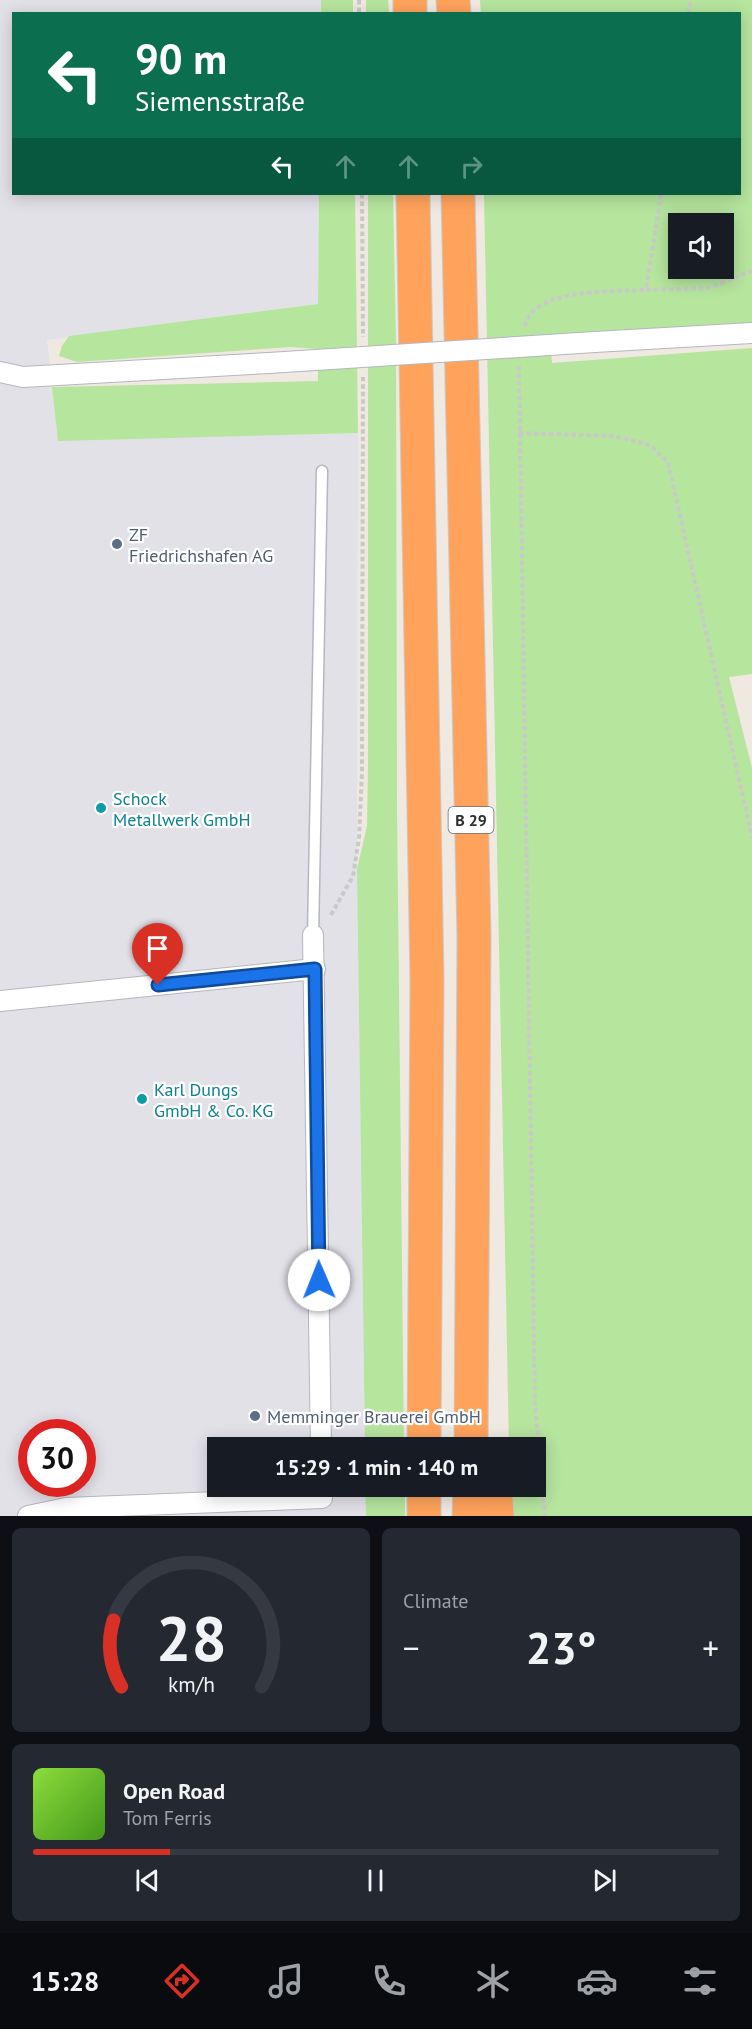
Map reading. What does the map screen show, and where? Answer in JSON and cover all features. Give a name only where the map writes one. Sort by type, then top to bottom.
[{"type":"highway","name":"B 29","points":[[413,195],[427,980],[424,1437]]},
{"type":"highway","name":"B 29","points":[[458,195],[474,924],[471,1437]]},
{"type":"highway","points":[[473,1381],[490,1413],[491,1437]]},
{"type":"highway","points":[[424,1497],[424,1516]]},
{"type":"highway","points":[[469,1516],[470,1497]]},
{"type":"highway","points":[[496,1497],[497,1516]]},
{"type":"street","points":[[0,372],[22,377],[752,333]]},
{"type":"street","points":[[313,935],[321,1437]]},
{"type":"street","points":[[0,1001],[315,969]]},
{"type":"street","points":[[28,1516],[66,1508],[322,1497]]},
{"type":"lane","points":[[313,935],[322,471]]},
{"type":"path","points":[[362,195],[363,348]]},
{"type":"path","points":[[646,290],[661,195]]},
{"type":"path","points":[[524,333],[525,322],[539,306],[566,295],[708,288],[752,271]]},
{"type":"path","points":[[521,355],[518,377],[535,1394],[545,1516]]},
{"type":"path","points":[[313,935],[337,909],[353,876],[359,838],[362,772],[363,372]]},
{"type":"path","points":[[519,433],[614,436],[650,445],[668,462],[752,837]]},
{"type":"shaded area","points":[[0,0],[321,0],[321,12],[12,12],[12,195],[319,195],[318,304],[47,340],[58,440],[358,433],[357,869],[365,1437],[207,1437],[207,1497],[365,1497],[366,1516],[0,1516]]},
{"type":"green space","points":[[321,0],[353,0],[353,12],[321,12]]},
{"type":"green space","points":[[366,0],[388,0],[389,12],[366,12]]},
{"type":"green space","points":[[480,0],[752,0],[752,324],[550,337],[552,363],[752,348],[752,674],[729,677],[752,768],[752,1516],[514,1516],[511,1497],[546,1497],[546,1437],[509,1437],[484,195],[741,195],[741,12],[481,12]]},
{"type":"green space","points":[[319,195],[355,195],[358,433],[58,441],[52,387],[318,381],[318,349],[290,347],[77,362],[59,356],[69,336],[318,304]]},
{"type":"green space","points":[[368,195],[393,195],[404,1437],[365,1437],[357,869],[367,826]]},
{"type":"green space","points":[[365,1497],[405,1497],[405,1516],[366,1516]]},
{"type":"place","name":"ZF Friedrichshafen AG","points":[[117,544]]},
{"type":"place","name":"Schock Metallwerk GmbH","points":[[101,808]]},
{"type":"place","name":"Karl Dungs GmbH & Co. KG","points":[[142,1099]]},
{"type":"place","name":"Memminger Brauerei GmbH","points":[[255,1416]]},
{"type":"route","points":[[158,985],[315,969],[319,1280]]}]
